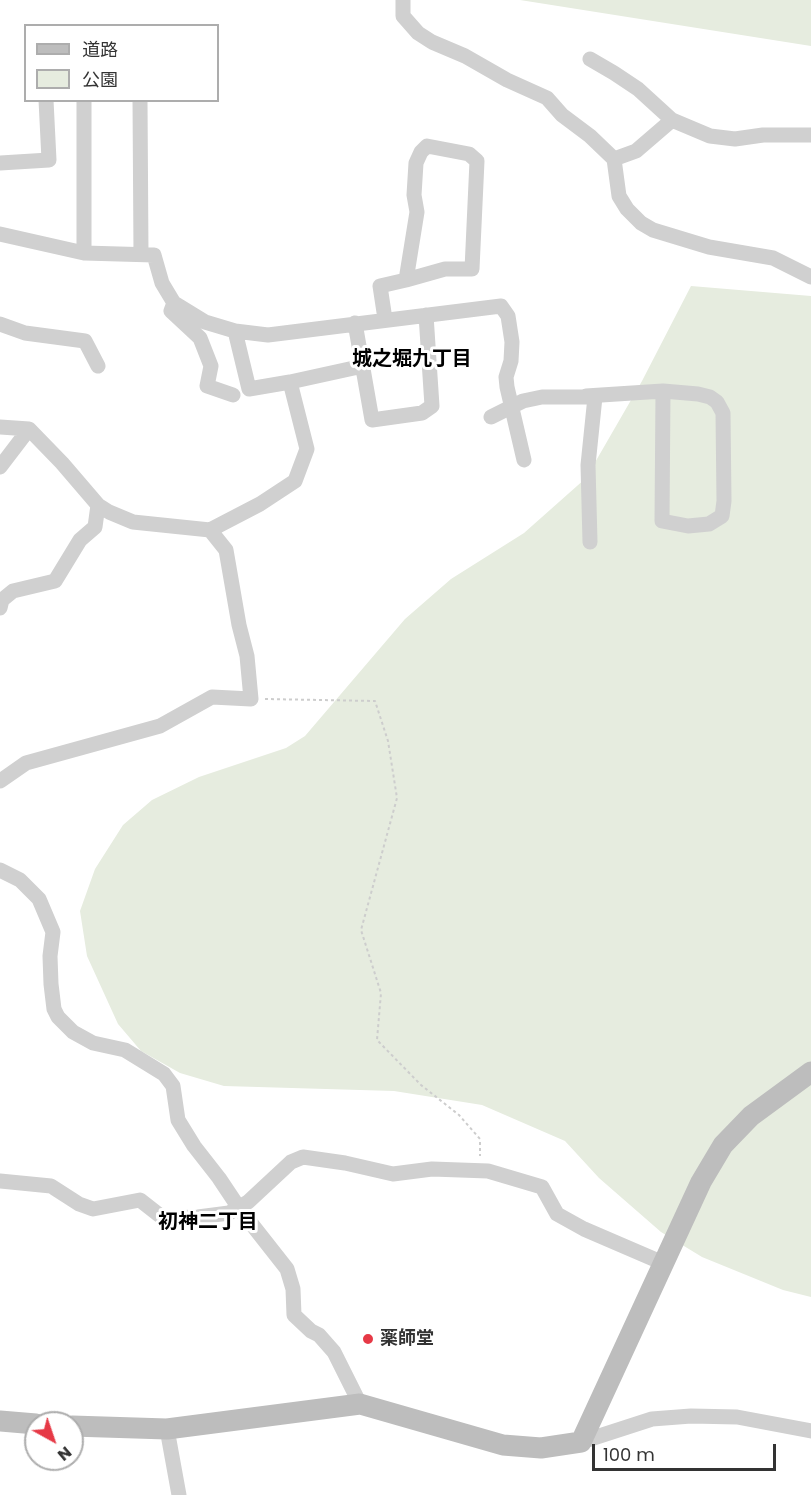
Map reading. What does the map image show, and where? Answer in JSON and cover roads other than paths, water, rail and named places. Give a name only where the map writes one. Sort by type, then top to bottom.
[{"type":"street","points":[[403,0],[403,16],[418,33],[507,80],[547,98],[562,116],[590,136],[614,159],[619,196],[627,210],[641,223],[653,230],[709,247],[773,258],[811,277]]},
{"type":"street","points":[[590,59],[638,89],[672,120],[710,136],[735,139],[763,135],[811,135]]},
{"type":"street","points":[[0,163],[49,160],[46,102]]},
{"type":"street","points":[[84,102],[84,254]]},
{"type":"street","points":[[140,102],[141,254]]},
{"type":"street","points":[[614,159],[636,151],[672,120]]},
{"type":"street","points":[[385,319],[380,286],[406,280],[445,269],[472,269],[477,161],[469,154],[427,146],[421,152],[416,163],[414,195],[417,212],[406,280]]},
{"type":"street","points":[[0,234],[84,254],[154,255],[162,283],[174,303],[205,322],[236,331],[268,335],[501,306],[508,316],[512,342],[511,361],[506,377],[524,460]]},
{"type":"street","points":[[174,303],[171,311],[200,338],[211,366],[207,386],[233,395]]},
{"type":"street","points":[[355,323],[372,420],[422,413],[432,406],[426,315]]},
{"type":"street","points":[[0,324],[25,333],[85,341],[98,366]]},
{"type":"street","points":[[236,331],[249,389],[363,366]]},
{"type":"street","points":[[0,427],[28,429],[62,463],[98,506],[109,512],[134,522],[210,530],[260,504],[295,481],[307,449],[290,382]]},
{"type":"street","points":[[594,397],[586,396],[663,391],[698,393],[717,402],[723,413],[724,501],[722,516],[710,524],[688,526],[662,521],[663,391]]},
{"type":"street","points":[[491,417],[523,401],[542,398],[594,397]]},
{"type":"street","points":[[590,542],[588,465],[594,397]]},
{"type":"street","points":[[0,467],[28,429]]},
{"type":"street","points":[[0,608],[2,600],[13,591],[55,582],[80,540],[95,527],[98,506]]},
{"type":"street","points":[[0,781],[26,763],[160,726],[212,697],[251,699],[247,656],[239,625],[226,550],[210,530]]},
{"type":"street","points":[[0,870],[20,880],[39,899],[53,932],[50,956],[51,984],[54,1009],[58,1017],[73,1032],[93,1043],[125,1050],[164,1074],[173,1086],[178,1120],[238,1208],[287,1269],[293,1289],[294,1315],[334,1352],[360,1404]]},
{"type":"street","points":[[581,1442],[701,1182],[723,1145],[751,1116],[811,1072]]},
{"type":"street","points":[[0,1181],[51,1186],[79,1204],[93,1209],[140,1200],[163,1218],[229,1213],[248,1202],[291,1162],[303,1157],[345,1163],[393,1174],[432,1168],[488,1171],[542,1187],[558,1214],[584,1229],[663,1263]]},
{"type":"street","points":[[84,1426],[167,1429],[297,1414],[360,1404],[503,1445],[541,1448],[581,1442],[652,1419],[691,1416],[737,1417],[811,1431]]},
{"type":"street","points":[[0,1421],[24,1423]]},
{"type":"street","points":[[167,1429],[179,1495]]},
{"type":"place","name":"薬師堂","points":[[368,1339]]},
{"type":"district","name":"城之堀九丁目","points":[[412,360]]},
{"type":"district","name":"初神二丁目","points":[[208,1223]]}]
